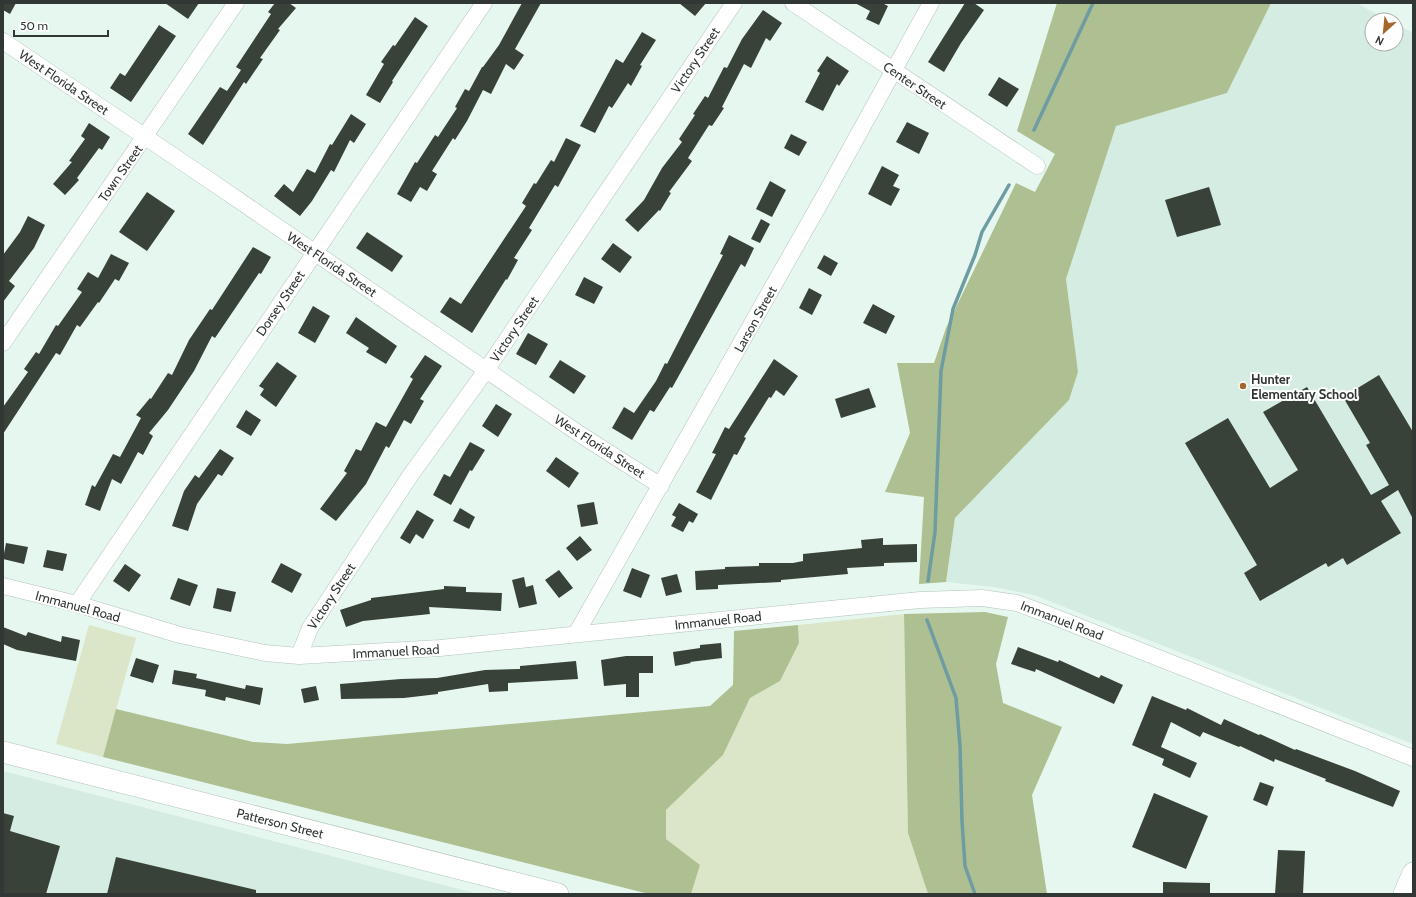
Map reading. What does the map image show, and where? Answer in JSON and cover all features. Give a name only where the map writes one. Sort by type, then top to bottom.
[{"type":"main road","name":"Patterson Street","points":[[3,752],[558,894]]},
{"type":"main road","points":[[1404,894],[1413,873]]},
{"type":"street","name":"Town Street","points":[[3,343],[236,3]]},
{"type":"street","name":"Dorsey Street","points":[[77,604],[484,3]]},
{"type":"street","name":"Victory Street","points":[[299,656],[310,628],[410,476],[487,369],[734,3]]},
{"type":"street","name":"Center Street","points":[[793,3],[1037,166]]},
{"type":"street","name":"Larson Street","points":[[576,634],[931,3]]},
{"type":"street","name":"West Florida Street","points":[[3,41],[487,369],[581,435],[660,486]]},
{"type":"street","name":"Immanuel Road","points":[[3,586],[77,604],[180,636],[265,653],[299,656],[440,648],[949,598],[982,598],[1017,603],[1413,758]]},
{"type":"shaded area","name":"Hunter Elementary School","points":[[1271,3],[1356,3],[1373,12],[1364,12],[1364,52],[1404,52],[1404,28],[1413,33],[1413,744],[1034,595],[994,587],[946,582],[955,518],[1069,400],[1078,372],[1066,279],[1116,126],[1227,93]]},
{"type":"shaded area","points":[[904,614],[908,833],[928,894],[691,894],[700,865],[666,839],[666,810],[723,755],[750,698],[780,681],[799,643],[798,625]]},
{"type":"shaded area","points":[[89,625],[136,638],[103,757],[56,744]]},
{"type":"shaded area","points":[[3,771],[335,857],[478,894],[3,894]]},
{"type":"green space","points":[[1057,3],[1271,3],[1227,93],[1116,126],[1066,279],[1078,372],[1069,400],[955,518],[946,582],[919,584],[924,497],[885,492],[910,433],[897,363],[934,363],[946,328],[1016,183],[1035,192],[1055,154],[1017,131]]},
{"type":"green space","points":[[985,612],[1008,617],[996,664],[1003,703],[1062,727],[1032,795],[1047,894],[928,894],[908,833],[904,614]]},
{"type":"green space","points":[[798,625],[799,643],[780,681],[750,698],[723,755],[666,810],[666,839],[700,865],[691,894],[649,894],[103,757],[116,709],[253,742],[287,744],[710,706],[733,685],[734,631]]},
{"type":"building","points":[[3,3],[16,3],[10,14],[3,10]]},
{"type":"building","points":[[165,3],[199,3],[188,19]]},
{"type":"building","points":[[275,3],[289,3],[296,8],[278,29],[280,30],[260,58],[263,59],[246,84],[244,82],[203,145],[188,134],[220,87],[227,91],[241,70],[236,67],[271,14],[268,12]]},
{"type":"building","points":[[522,3],[541,3],[515,49],[524,55],[514,70],[506,64],[491,94],[483,90],[467,121],[455,140],[453,138],[432,171],[437,174],[427,191],[420,187],[411,202],[397,194],[415,162],[417,163],[435,135],[438,137],[457,108],[455,107],[465,89],[469,91],[482,67],[499,45]]},
{"type":"building","points":[[679,3],[706,3],[695,16]]},
{"type":"building","points":[[855,3],[882,3],[888,6],[879,25],[866,19],[870,11]]},
{"type":"building","points":[[965,3],[974,3],[984,10],[961,43],[944,72],[928,62]]},
{"type":"building","points":[[763,10],[782,23],[770,41],[766,38],[751,68],[744,64],[722,107],[724,108],[712,126],[709,125],[688,158],[692,161],[669,192],[671,193],[660,211],[659,210],[638,232],[625,220],[644,200],[662,168],[682,142],[679,139],[695,115],[693,114],[705,96],[708,98],[724,67],[727,68],[742,39]]},
{"type":"building","points":[[415,17],[428,26],[392,81],[393,82],[380,103],[366,95],[384,64],[381,62],[393,45],[395,46]]},
{"type":"building","points":[[159,25],[176,36],[131,102],[110,88],[120,73],[125,76]]},
{"type":"building","points":[[642,32],[656,40],[640,65],[642,66],[631,86],[628,83],[612,108],[609,106],[595,133],[580,126],[616,59],[623,63]]},
{"type":"building","points":[[827,56],[849,71],[839,86],[837,84],[823,111],[805,102],[820,73],[817,71]]},
{"type":"building","points":[[999,77],[1019,89],[1007,107],[988,95]]},
{"type":"building","points":[[351,114],[366,124],[354,143],[350,140],[334,172],[331,170],[312,201],[300,216],[274,196],[284,184],[293,192],[307,169],[315,173],[330,144],[332,145]]},
{"type":"building","points":[[907,122],[929,133],[919,154],[896,142]]},
{"type":"building","points":[[89,123],[110,137],[102,150],[99,148],[77,178],[79,180],[65,195],[53,184],[72,162],[69,161],[85,139],[81,136]]},
{"type":"building","points":[[791,134],[807,142],[799,156],[784,148]]},
{"type":"building","points":[[566,138],[581,145],[558,187],[555,185],[529,228],[532,230],[514,258],[518,260],[507,280],[506,279],[472,333],[440,312],[450,297],[461,304],[526,206],[522,203],[534,183],[536,184],[551,160],[554,162]]},
{"type":"building","points":[[882,166],[899,175],[893,186],[900,189],[891,206],[868,194]]},
{"type":"building","points":[[770,181],[786,190],[772,217],[756,209]]},
{"type":"building","points":[[1209,187],[1221,225],[1177,237],[1165,200]]},
{"type":"building","points":[[147,192],[175,211],[147,251],[119,232]]},
{"type":"building","points":[[28,216],[45,225],[34,248],[9,281],[15,286],[3,302],[3,255],[20,232]]},
{"type":"building","points":[[761,219],[770,224],[760,243],[751,239]]},
{"type":"building","points":[[367,232],[403,256],[392,272],[356,248]]},
{"type":"building","points":[[729,235],[754,248],[745,267],[741,264],[672,388],[670,387],[654,412],[650,410],[632,440],[612,428],[624,407],[634,413],[656,381],[665,363],[667,364],[723,255],[720,254]]},
{"type":"building","points":[[613,243],[632,257],[620,273],[601,259]]},
{"type":"building","points":[[253,247],[271,257],[261,274],[259,273],[215,338],[212,336],[194,371],[168,410],[149,433],[153,436],[143,455],[138,452],[121,484],[112,479],[100,511],[85,505],[92,485],[95,487],[113,454],[120,457],[141,418],[136,415],[150,398],[151,399],[168,373],[172,375],[189,340],[210,309],[212,310]]},
{"type":"building","points":[[111,254],[129,263],[119,281],[115,279],[99,303],[98,302],[80,327],[77,325],[60,355],[56,353],[3,434],[3,407],[28,372],[24,369],[36,352],[39,354],[56,325],[58,326],[82,292],[77,289],[88,272],[98,278]]},
{"type":"building","points":[[824,255],[838,263],[831,276],[817,268]]},
{"type":"building","points":[[584,277],[603,287],[594,304],[575,295]]},
{"type":"building","points":[[809,288],[822,295],[812,315],[799,308]]},
{"type":"building","points":[[873,304],[895,316],[886,334],[863,323]]},
{"type":"building","points":[[313,306],[330,316],[315,343],[298,333]]},
{"type":"building","points":[[356,317],[397,346],[386,364],[366,352],[369,348],[346,333]]},
{"type":"building","points":[[528,333],[548,344],[536,365],[516,354]]},
{"type":"building","points":[[425,355],[442,366],[420,399],[424,401],[411,424],[404,420],[389,448],[386,446],[366,484],[336,521],[320,509],[347,473],[344,471],[356,449],[361,451],[376,422],[386,427],[413,379],[410,377]]},
{"type":"building","points":[[774,359],[798,376],[784,396],[776,390],[771,398],[769,397],[744,437],[746,438],[737,455],[734,454],[711,500],[696,492],[716,454],[712,453],[725,427],[729,429]]},
{"type":"building","points":[[560,360],[586,376],[574,394],[549,377]]},
{"type":"building","points":[[277,362],[297,376],[276,407],[260,395],[264,389],[259,386]]},
{"type":"building","points":[[1379,375],[1413,432],[1413,519],[1398,490],[1381,501],[1401,533],[1347,565],[1343,558],[1328,567],[1326,563],[1260,601],[1244,573],[1257,565],[1185,443],[1228,418],[1270,488],[1298,470],[1263,412],[1307,387],[1371,495],[1389,485],[1366,445],[1370,443],[1343,397]]},
{"type":"building","points":[[869,388],[876,407],[841,418],[835,399]]},
{"type":"building","points":[[496,404],[512,414],[498,437],[482,426]]},
{"type":"building","points":[[246,410],[261,420],[251,436],[236,427]]},
{"type":"building","points":[[470,442],[485,450],[472,471],[470,470],[451,505],[433,495],[444,474],[450,477]]},
{"type":"building","points":[[220,449],[234,458],[222,476],[218,474],[197,504],[188,531],[172,526],[184,491],[195,475],[199,478]]},
{"type":"building","points":[[556,457],[579,473],[569,488],[546,471]]},
{"type":"building","points":[[594,502],[598,524],[581,527],[577,505]]},
{"type":"building","points":[[679,503],[698,514],[693,523],[689,521],[683,532],[671,526],[676,517],[672,515]]},
{"type":"building","points":[[460,508],[475,517],[469,529],[453,521]]},
{"type":"building","points":[[417,510],[434,520],[423,539],[416,534],[410,544],[400,538]]},
{"type":"building","points":[[580,536],[592,550],[577,561],[566,548]]},
{"type":"building","points":[[883,538],[883,545],[917,544],[917,562],[884,563],[884,566],[847,568],[848,574],[781,580],[781,582],[718,585],[718,589],[696,590],[695,571],[725,569],[725,567],[759,566],[759,563],[793,563],[803,561],[803,554],[862,548],[861,540]]},
{"type":"building","points":[[6,543],[28,547],[24,564],[3,559]]},
{"type":"building","points":[[47,550],[67,554],[63,571],[43,567]]},
{"type":"building","points":[[281,563],[302,574],[292,593],[271,582]]},
{"type":"building","points":[[125,564],[141,575],[129,592],[113,581]]},
{"type":"building","points":[[632,568],[650,575],[641,598],[623,591]]},
{"type":"building","points":[[559,570],[573,588],[559,598],[545,580]]},
{"type":"building","points":[[677,574],[682,592],[666,596],[661,578]]},
{"type":"building","points":[[524,577],[526,587],[533,585],[537,604],[519,608],[512,580]]},
{"type":"building","points":[[178,578],[198,585],[190,606],[170,599]]},
{"type":"building","points":[[444,586],[466,587],[466,592],[502,593],[501,611],[429,607],[430,614],[363,621],[346,627],[340,610],[371,600],[371,598],[444,589]]},
{"type":"building","points":[[217,588],[236,592],[231,612],[213,608]]},
{"type":"building","points":[[3,627],[26,636],[28,632],[61,642],[62,636],[80,640],[76,661],[17,650],[3,644]]},
{"type":"building","points":[[721,643],[722,658],[690,662],[691,663],[675,666],[673,652],[700,648],[700,645]]},
{"type":"building","points":[[1018,647],[1058,662],[1059,660],[1099,678],[1101,675],[1123,685],[1114,704],[1036,669],[1035,672],[1011,664]]},
{"type":"building","points":[[626,656],[653,656],[653,673],[639,673],[639,697],[626,697],[626,684],[604,686],[601,660]]},
{"type":"building","points":[[136,658],[159,665],[153,683],[130,676]]},
{"type":"building","points":[[576,661],[578,679],[508,683],[508,691],[489,692],[488,684],[438,692],[438,694],[404,698],[341,699],[340,684],[401,679],[437,678],[485,670],[520,669],[520,666]]},
{"type":"building","points":[[174,670],[197,674],[196,678],[245,689],[246,685],[263,688],[260,705],[226,697],[225,701],[205,696],[206,690],[172,684]]},
{"type":"building","points":[[316,686],[319,700],[304,703],[301,689]]},
{"type":"building","points":[[1152,696],[1186,710],[1187,708],[1221,725],[1224,719],[1295,750],[1296,749],[1355,771],[1400,791],[1393,807],[1325,781],[1326,779],[1275,759],[1274,762],[1240,746],[1239,747],[1203,732],[1200,737],[1171,722],[1161,747],[1197,763],[1190,778],[1162,765],[1164,759],[1132,745]]},
{"type":"building","points":[[1260,782],[1274,787],[1267,806],[1253,800]]},
{"type":"building","points":[[1154,793],[1208,816],[1186,869],[1132,847]]},
{"type":"building","points":[[3,813],[14,816],[10,831],[60,846],[46,894],[3,894]]},
{"type":"building","points":[[1278,850],[1305,851],[1303,894],[1275,894]]},
{"type":"building","points":[[116,857],[256,890],[256,894],[107,894]]},
{"type":"building","points":[[1163,882],[1210,883],[1210,894],[1163,894]]},
{"type":"waterway","points":[[1034,130],[1093,3]]},
{"type":"waterway","points":[[928,581],[935,532],[941,371],[953,309],[975,255],[982,232],[1009,185]]},
{"type":"waterway","points":[[927,620],[956,698],[960,746],[965,866],[975,894]]},
{"type":"place","name":"Hunter Elementary School","points":[[1243,386]]}]
